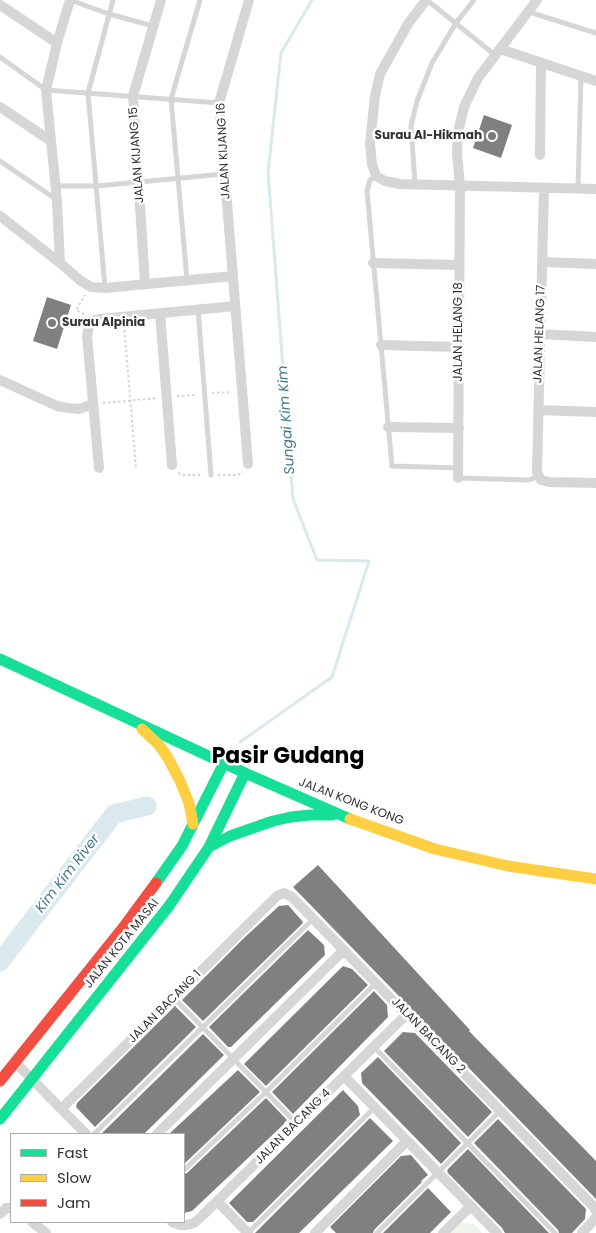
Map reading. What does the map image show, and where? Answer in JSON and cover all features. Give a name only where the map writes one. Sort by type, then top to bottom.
[{"type":"main road","name":"JALAN KONG KONG","points":[[0,660],[133,720],[245,774],[354,821],[435,848],[508,866],[596,879]]},
{"type":"main road","points":[[133,720],[159,745],[168,758],[189,803],[193,824]]},
{"type":"main road","name":"JALAN KOTA MASAI","points":[[0,1081],[122,929],[182,846],[224,763]]},
{"type":"main road","name":"JALAN KOTA MASAI","points":[[0,1119],[169,906],[209,847],[245,774]]},
{"type":"main road","points":[[209,847],[230,836],[273,821],[310,815],[341,816]]},
{"type":"street","points":[[60,263],[56,186],[46,90],[70,0]]},
{"type":"street","name":"JALAN KIJANG 15","points":[[145,284],[133,96],[161,0]]},
{"type":"street","name":"JALAN KIJANG 16","points":[[248,464],[219,103],[249,0]]},
{"type":"street","points":[[426,0],[408,24],[380,74],[375,96],[370,144],[372,164],[376,176],[385,181],[400,184],[596,189]]},
{"type":"street","name":"JALAN HELANG 18","points":[[459,473],[460,185],[457,154],[458,132],[464,107],[478,78],[537,0]]},
{"type":"street","points":[[0,5],[57,44]]},
{"type":"street","points":[[498,52],[541,63],[596,81]]},
{"type":"street","points":[[540,155],[541,63]]},
{"type":"street","points":[[0,107],[51,141]]},
{"type":"street","name":"JALAN HELANG 17","points":[[540,478],[537,472],[544,188]]},
{"type":"street","points":[[0,216],[91,287],[105,288],[233,276]]},
{"type":"street","points":[[542,262],[596,264]]},
{"type":"street","points":[[373,263],[460,265]]},
{"type":"street","points":[[99,468],[87,336],[89,326],[94,320],[235,306]]},
{"type":"street","points":[[160,313],[172,465]]},
{"type":"street","points":[[540,334],[596,337]]},
{"type":"street","points":[[381,346],[459,347]]},
{"type":"street","points":[[0,380],[63,407],[79,409],[93,404]]},
{"type":"street","points":[[538,410],[596,412]]},
{"type":"street","points":[[388,427],[459,428]]},
{"type":"street","points":[[540,478],[549,482],[596,483]]},
{"type":"street","name":"JALAN BACANG 2","points":[[269,904],[280,894],[288,894],[594,1206],[596,1211]]},
{"type":"street","name":"JALAN BACANG 1","points":[[61,1109],[269,904]]},
{"type":"street","points":[[158,1133],[344,950]]},
{"type":"street","name":"JALAN BACANG 4","points":[[175,1223],[187,1225],[194,1223],[406,1014]]},
{"type":"street","points":[[15,1062],[85,1133]]},
{"type":"street","points":[[344,1076],[497,1233]]},
{"type":"street","points":[[321,1231],[407,1141]]},
{"type":"street","points":[[217,1201],[248,1233]]},
{"type":"street","points":[[443,1233],[470,1206]]},
{"type":"street","points":[[582,1233],[596,1216]]},
{"type":"street","points":[[33,1223],[42,1232]]},
{"type":"lane","points":[[70,0],[109,14],[154,26]]},
{"type":"lane","points":[[105,288],[88,93],[113,0]]},
{"type":"lane","points":[[187,280],[171,99],[200,0]]},
{"type":"lane","points":[[426,0],[498,52]]},
{"type":"lane","points":[[416,184],[412,126],[417,101],[432,63],[456,23],[474,0]]},
{"type":"lane","points":[[528,11],[596,33]]},
{"type":"lane","points":[[0,57],[46,90],[219,103]]},
{"type":"lane","points":[[578,189],[581,76]]},
{"type":"lane","points":[[0,161],[57,201]]},
{"type":"lane","points":[[56,186],[96,186],[225,174]]},
{"type":"lane","points":[[376,176],[370,180],[367,191],[392,466],[529,480],[540,478]]},
{"type":"lane","points":[[198,310],[211,476]]},
{"type":"lane","points":[[95,1133],[313,918]]},
{"type":"lane","points":[[185,1169],[376,983]]},
{"type":"lane","points":[[174,998],[296,1123]]},
{"type":"lane","points":[[374,1047],[555,1233]]},
{"type":"lane","points":[[248,1233],[374,1108]]},
{"type":"lane","points":[[377,1233],[500,1111]]},
{"type":"path","points":[[76,310],[91,287]]},
{"type":"path","points":[[123,316],[136,468]]},
{"type":"shaded area","points":[[459,1223],[474,1224],[482,1233],[449,1233]]},
{"type":"building","name":"Surau Al-Hikmah","points":[[484,115],[512,125],[501,158],[473,148]]},
{"type":"building","name":"Surau Alpinia","points":[[47,297],[71,305],[57,349],[33,341]]},
{"type":"building","points":[[318,865],[469,1031],[596,1161],[596,1199],[293,887]]},
{"type":"building","points":[[288,905],[303,922],[302,924],[203,1021],[182,1000],[279,906]]},
{"type":"building","points":[[308,930],[324,945],[325,955],[231,1047],[228,1047],[209,1027]]},
{"type":"building","points":[[343,966],[352,969],[368,985],[266,1086],[244,1064]]},
{"type":"building","points":[[374,991],[387,1005],[388,1017],[293,1114],[272,1092]]},
{"type":"building","points":[[175,1006],[196,1027],[95,1127],[76,1107],[77,1103]]},
{"type":"building","points":[[403,1032],[415,1033],[492,1112],[468,1137],[384,1051]]},
{"type":"building","points":[[203,1034],[224,1055],[145,1133],[102,1133]]},
{"type":"building","points":[[378,1057],[461,1143],[441,1164],[362,1083],[361,1073]]},
{"type":"building","points":[[238,1070],[260,1092],[185,1163],[185,1133],[170,1133]]},
{"type":"building","points":[[343,1090],[358,1106],[360,1115],[253,1222],[247,1222],[229,1203]]},
{"type":"building","points":[[266,1098],[287,1120],[192,1211],[185,1213],[185,1174]]},
{"type":"building","points":[[370,1118],[393,1141],[299,1233],[255,1233]]},
{"type":"building","points":[[498,1119],[586,1209],[585,1219],[572,1233],[559,1233],[474,1143]]},
{"type":"building","points":[[468,1149],[549,1233],[505,1233],[447,1172]]},
{"type":"building","points":[[411,1155],[428,1175],[373,1233],[336,1233],[330,1227],[401,1156]]},
{"type":"building","points":[[428,1188],[451,1212],[430,1233],[383,1233]]},
{"type":"waterway","name":"Sungai Kim Kim","points":[[240,742],[332,677],[369,561],[317,560],[293,499],[268,172],[281,53],[312,0]]},
{"type":"waterway","name":"Kim Kim River","points":[[0,962],[114,814],[147,806]]},
{"type":"traffic: fast","points":[[0,659],[245,773],[350,819]]},
{"type":"traffic: fast","points":[[156,883],[182,846],[224,763]]},
{"type":"traffic: fast","points":[[0,1119],[169,906],[209,847],[245,773]]},
{"type":"traffic: fast","points":[[209,847],[230,836],[273,821],[310,815],[332,815]]},
{"type":"traffic: slow","points":[[142,729],[159,745],[168,758],[189,803],[193,824]]},
{"type":"traffic: slow","points":[[350,819],[435,849],[508,866],[596,879]]},
{"type":"traffic: jam","points":[[0,1081],[122,929],[156,883]]},
{"type":"place","name":"Surau Al-Hikmah","points":[[492,136]]},
{"type":"place","name":"Surau Alpinia","points":[[52,323]]},
{"type":"district","name":"Pasir Gudang","points":[[288,757]]}]
